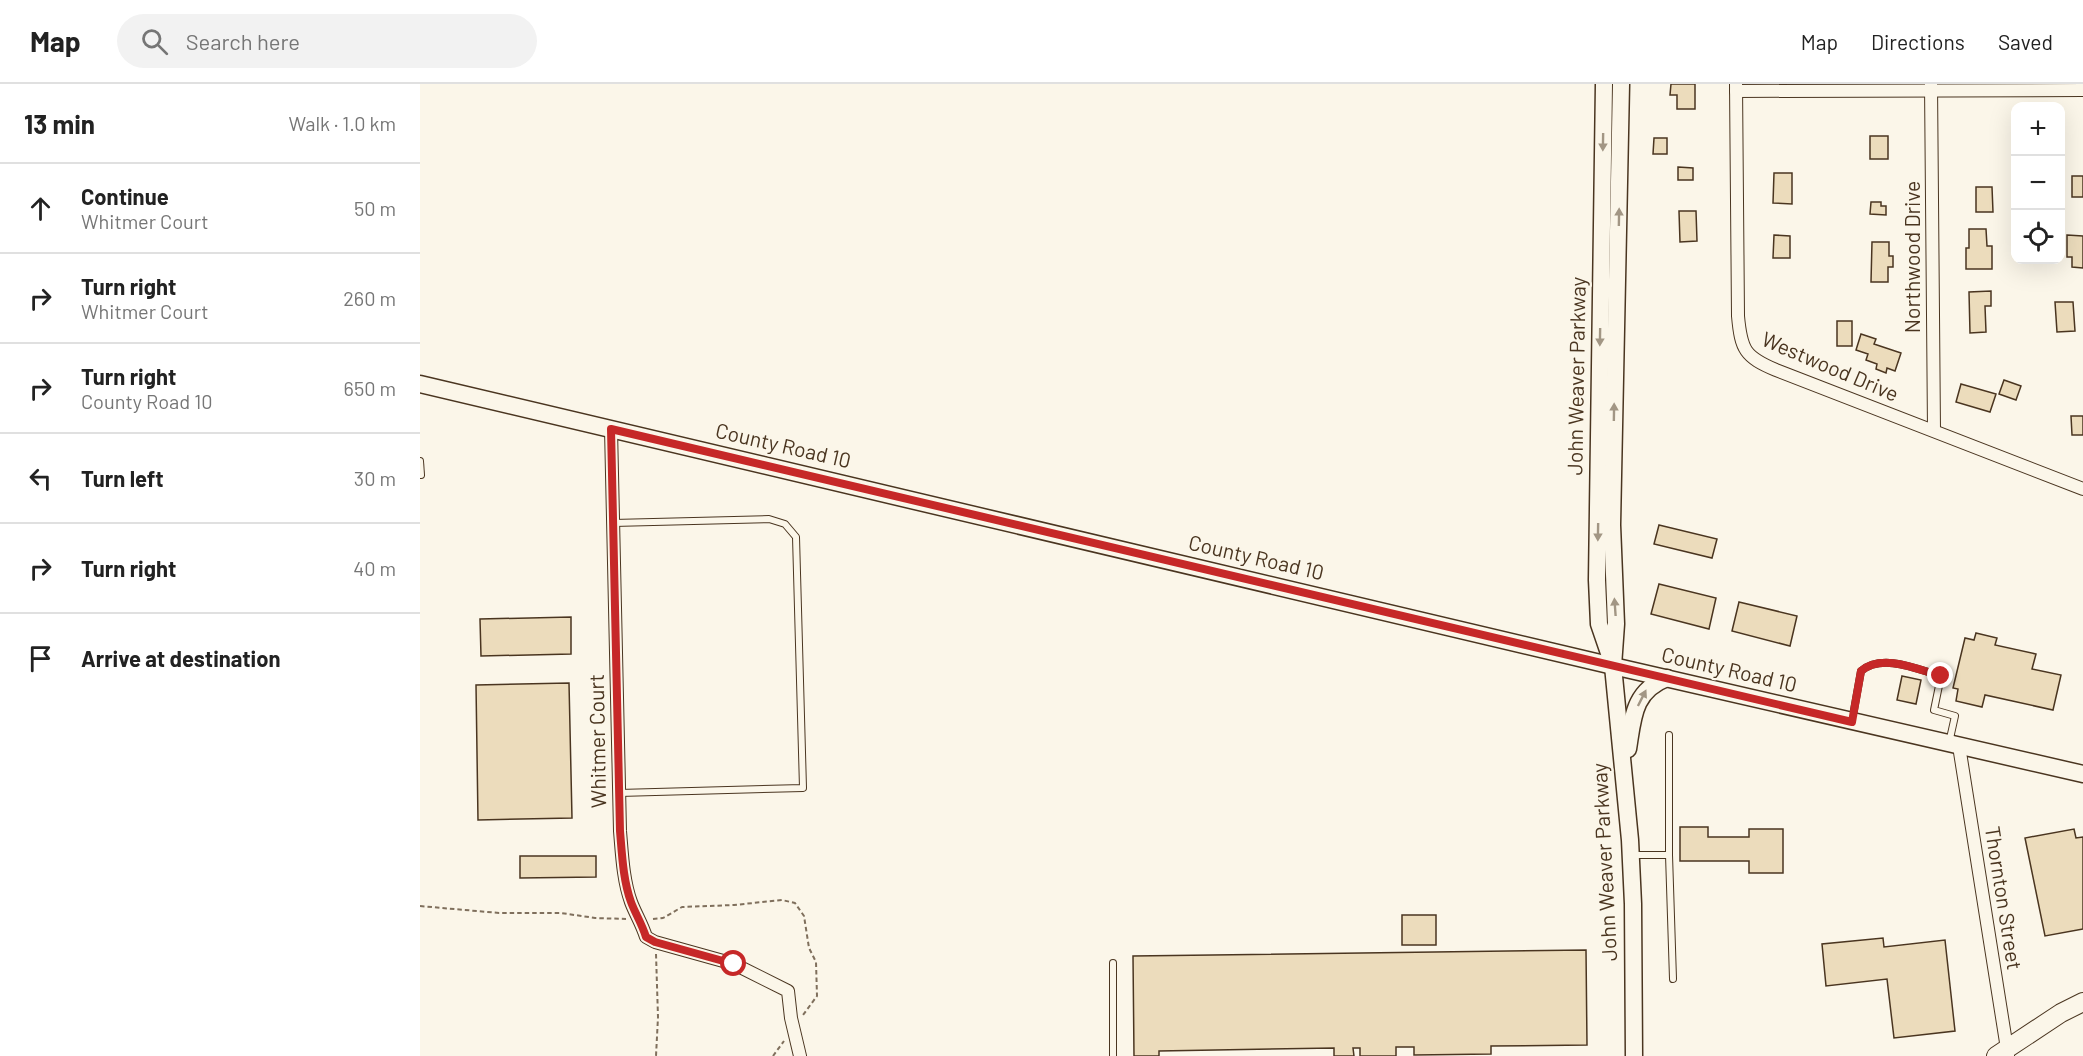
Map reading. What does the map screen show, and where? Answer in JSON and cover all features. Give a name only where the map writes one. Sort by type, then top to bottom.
[{"type":"main road","points":[[2004,1053],[2083,1002]]},
{"type":"street","name":"John Weaver Parkway","points":[[1604,84],[1597,580],[1599,624],[1613,666]]},
{"type":"street","name":"John Weaver Parkway","points":[[1621,84],[1612,525],[1616,624],[1613,666],[1630,855],[1634,1056]]},
{"type":"street","points":[[1736,87],[2083,90]]},
{"type":"street","name":"Westwood Drive","points":[[1736,87],[1738,316],[1740,337],[1745,352],[1756,362],[2083,489]]},
{"type":"street","name":"Northwood Drive","points":[[1931,87],[1934,430]]},
{"type":"street","name":"County Road 10","points":[[420,387],[611,429],[1613,666],[2083,774]]},
{"type":"street","name":"Whitmer Court","points":[[611,429],[620,831],[631,903],[646,937],[655,942]]},
{"type":"street","points":[[1624,771],[1633,719],[1640,698],[1647,688],[1667,678]]},
{"type":"street","name":"Thornton Street","points":[[1954,745],[2004,1053]]},
{"type":"street","points":[[655,942],[734,964],[788,991],[791,1018],[800,1056]]},
{"type":"lane","points":[[420,461],[421,475]]},
{"type":"lane","points":[[613,523],[769,519],[785,524],[796,537],[803,788],[619,793]]},
{"type":"lane","points":[[1852,722],[1861,671],[1869,664],[1886,662],[1911,667],[1941,676],[1934,710],[1955,716],[1954,745]]},
{"type":"lane","points":[[1669,735],[1669,855],[1673,979]]},
{"type":"lane","points":[[1630,855],[1669,855]]},
{"type":"lane","points":[[1113,963],[1113,1056]]},
{"type":"path","points":[[655,942],[658,1017],[656,1056]]},
{"type":"building","points":[[1671,84],[1695,84],[1695,109],[1677,109],[1677,95],[1670,95]]},
{"type":"building","points":[[1870,136],[1888,136],[1888,159],[1870,159]]},
{"type":"building","points":[[1654,138],[1667,138],[1667,154],[1653,154]]},
{"type":"building","points":[[1678,167],[1693,168],[1693,180],[1678,180]]},
{"type":"building","points":[[1774,173],[1792,173],[1792,204],[1773,203]]},
{"type":"building","points":[[2072,176],[2083,176],[2083,197],[2072,197]]},
{"type":"building","points":[[1976,187],[1992,187],[1993,212],[1976,212]]},
{"type":"building","points":[[1871,202],[1881,202],[1881,206],[1886,206],[1886,215],[1870,214]]},
{"type":"building","points":[[1679,211],[1696,211],[1697,241],[1680,242]]},
{"type":"building","points":[[1969,229],[1986,229],[1987,246],[1992,246],[1992,269],[1966,269]]},
{"type":"building","points":[[1774,235],[1790,236],[1790,258],[1773,258]]},
{"type":"building","points":[[2067,235],[2083,236],[2083,268],[2072,267],[2072,257],[2067,257]]},
{"type":"building","points":[[1872,242],[1889,242],[1889,256],[1893,256],[1893,267],[1888,267],[1888,282],[1871,282]]},
{"type":"building","points":[[1991,291],[1991,306],[1985,306],[1986,332],[1970,333],[1969,292]]},
{"type":"building","points":[[2055,302],[2073,302],[2075,331],[2057,332]]},
{"type":"building","points":[[1837,321],[1852,321],[1852,346],[1837,346]]},
{"type":"building","points":[[1861,334],[1876,339],[1874,344],[1901,353],[1895,371],[1887,368],[1886,373],[1876,369],[1877,364],[1866,360],[1868,354],[1856,350]]},
{"type":"building","points":[[2004,380],[2021,386],[2016,400],[1999,394]]},
{"type":"building","points":[[1961,384],[1996,394],[1990,412],[1956,402]]},
{"type":"building","points":[[2071,416],[2083,416],[2083,435],[2072,435]]},
{"type":"building","points":[[1659,525],[1717,539],[1712,558],[1654,544]]},
{"type":"building","points":[[1659,584],[1716,598],[1709,629],[1651,614]]},
{"type":"building","points":[[1739,602],[1797,616],[1790,646],[1732,631]]},
{"type":"building","points":[[571,617],[571,654],[481,656],[480,619]]},
{"type":"building","points":[[1976,633],[1997,638],[1995,645],[2036,654],[2032,669],[2061,675],[2053,710],[1985,695],[1982,707],[1956,701],[1958,689],[1953,688],[1965,638],[1974,640]]},
{"type":"building","points":[[1902,676],[1921,680],[1916,704],[1897,700]]},
{"type":"building","points":[[569,683],[572,818],[478,820],[476,685]]},
{"type":"building","points":[[1680,827],[1708,827],[1708,837],[1749,837],[1749,829],[1783,829],[1783,873],[1749,873],[1749,861],[1680,861]]},
{"type":"building","points":[[2074,829],[2076,838],[2083,837],[2083,929],[2045,936],[2025,838]]},
{"type":"building","points":[[520,856],[596,856],[596,877],[520,878]]},
{"type":"building","points":[[1402,915],[1436,915],[1436,945],[1402,945]]},
{"type":"building","points":[[1883,938],[1884,947],[1945,940],[1955,1031],[1894,1038],[1887,979],[1826,986],[1822,944]]},
{"type":"building","points":[[1586,950],[1587,1045],[1491,1046],[1491,1054],[1414,1055],[1414,1047],[1396,1047],[1396,1056],[1360,1056],[1360,1048],[1353,1048],[1354,1056],[1334,1056],[1334,1048],[1159,1051],[1159,1056],[1134,1056],[1133,956]]},
{"type":"route","points":[[734,964],[655,942],[646,937],[631,903],[620,831],[611,429],[1852,722],[1857,683],[1861,671],[1869,664],[1886,662],[1941,676]]}]
